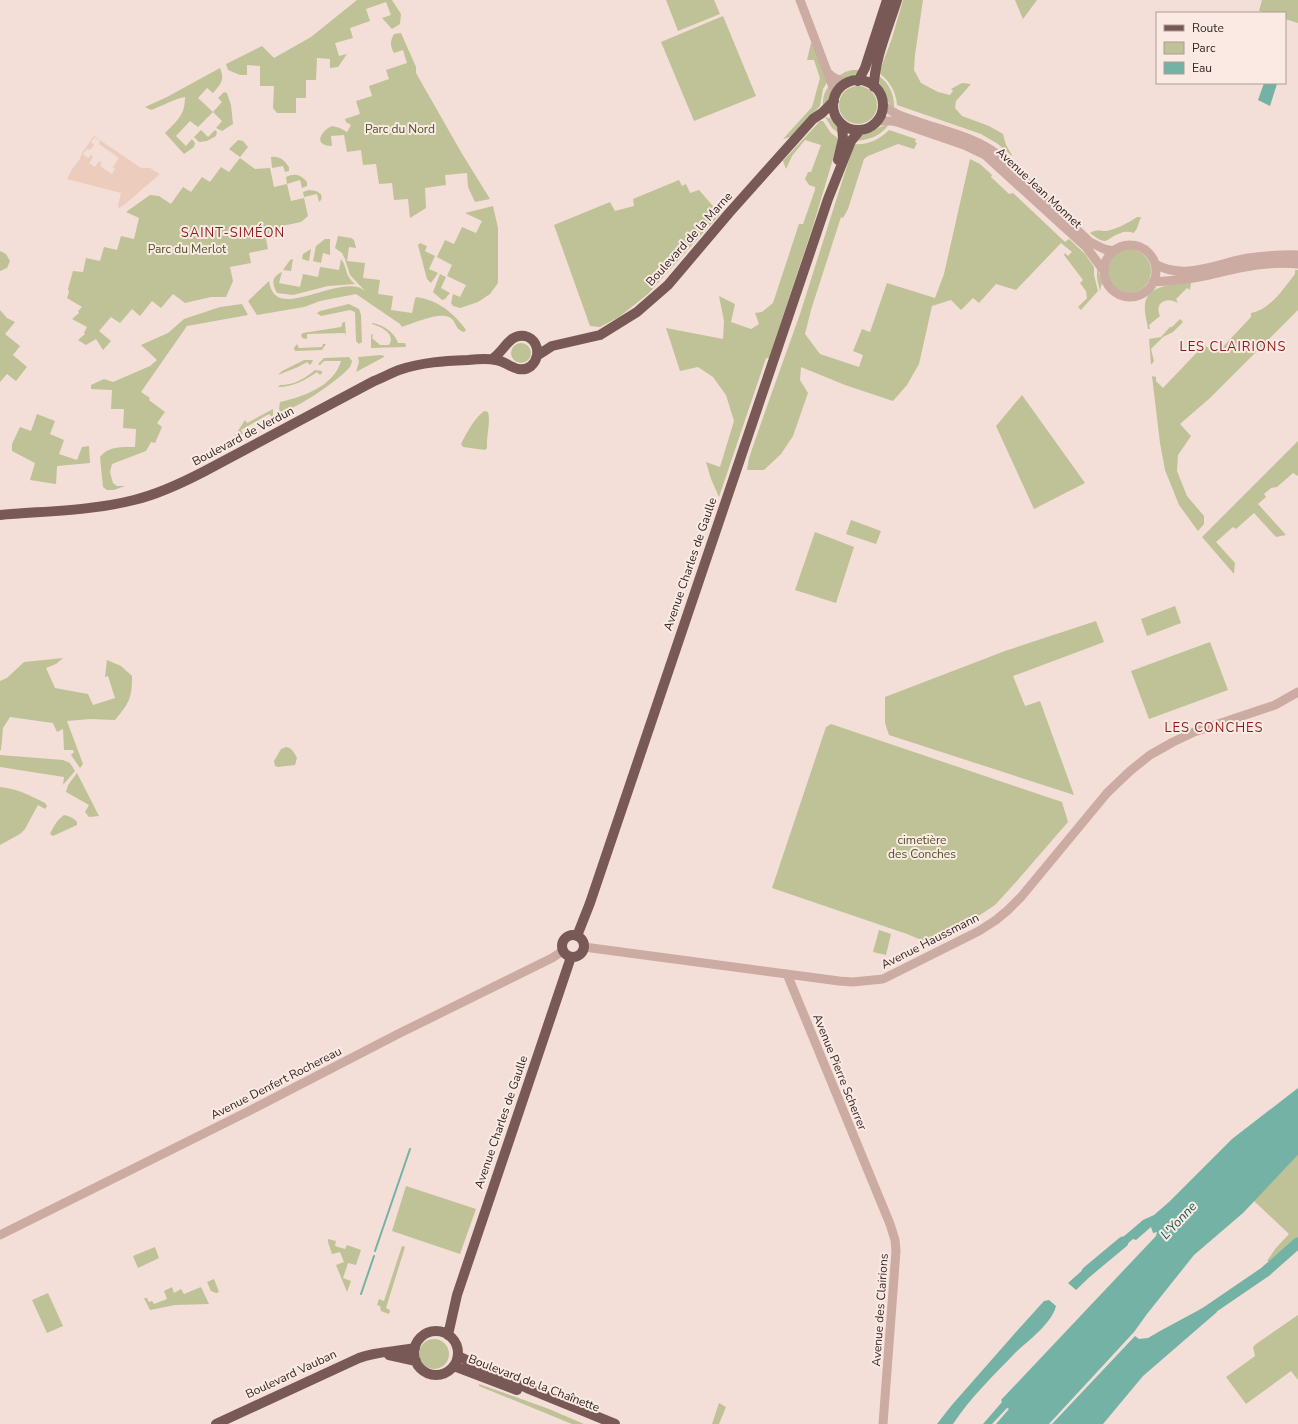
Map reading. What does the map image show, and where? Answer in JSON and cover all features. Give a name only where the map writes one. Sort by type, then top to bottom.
[{"type":"main road","points":[[858,81],[865,68],[887,0]]},
{"type":"main road","points":[[874,87],[875,72],[897,0]]},
{"type":"main road","points":[[858,81],[870,83],[879,92],[883,105],[877,121],[872,126],[860,130],[854,130],[842,125],[836,116],[834,109],[835,98],[842,87],[846,84],[858,81]]},
{"type":"main road","name":"Boulevard de la Marne","points":[[552,346],[600,335],[637,312],[668,285],[729,213],[814,119],[822,113],[835,98]]},
{"type":"main road","points":[[822,113],[836,116]]},
{"type":"main road","name":"Avenue Charles de Gaulle","points":[[828,199],[843,139],[842,125]]},
{"type":"main road","name":"Avenue Charles de Gaulle","points":[[577,936],[590,903],[828,199],[851,141],[860,130]]},
{"type":"main road","points":[[517,336],[529,337],[538,349],[536,361],[527,368],[515,368],[506,362],[492,359],[511,339],[517,336]]},
{"type":"main road","points":[[535,344],[552,346]]},
{"type":"main road","points":[[538,355],[552,346]]},
{"type":"main road","points":[[505,347],[504,353],[510,365]]},
{"type":"main road","name":"Boulevard de Verdun","points":[[0,515],[107,506],[155,494],[180,484],[374,381],[398,370],[418,364],[439,361],[492,359]]},
{"type":"main road","points":[[571,936],[577,936],[582,939],[584,947],[578,956],[567,954],[562,945],[565,939],[571,936]]},
{"type":"main road","name":"Avenue Charles de Gaulle","points":[[443,1333],[457,1295],[567,954]]},
{"type":"main road","points":[[429,1333],[443,1333],[456,1345],[458,1368],[444,1374],[435,1375],[425,1372],[419,1368],[416,1362],[414,1355],[415,1348],[421,1338],[429,1333]]},
{"type":"main road","name":"Boulevard Vauban","points":[[216,1424],[365,1355],[398,1352],[415,1348]]},
{"type":"main road","name":"Boulevard Vauban","points":[[380,1353],[416,1362]]},
{"type":"main road","points":[[458,1356],[527,1388],[615,1424]]},
{"type":"main road","name":"Boulevard de la Chaînette","points":[[458,1368],[605,1424]]},
{"type":"street","points":[[800,0],[828,73],[835,98]]},
{"type":"street","points":[[828,73],[833,78],[846,84]]},
{"type":"street","name":"Avenue Jean Monnet","points":[[883,105],[895,114],[967,138],[987,147],[1090,242],[1104,249],[1113,251]]},
{"type":"street","name":"Avenue Jean Monnet","points":[[877,121],[892,121],[900,123],[964,145],[985,155],[1086,248],[1104,271]]},
{"type":"street","points":[[1128,244],[1137,246],[1148,252],[1155,264],[1155,276],[1153,282],[1144,293],[1135,296],[1126,297],[1119,295],[1108,285],[1104,271],[1108,256],[1120,246],[1128,244]]},
{"type":"street","points":[[1155,264],[1166,269],[1180,272],[1196,270],[1248,258],[1274,255],[1298,255]]},
{"type":"street","points":[[1153,282],[1193,278],[1251,265],[1275,263],[1298,264]]},
{"type":"street","name":"Avenue Haussmann","points":[[584,947],[853,982],[878,980],[970,937],[996,920],[1021,897],[1106,795],[1125,775],[1150,755],[1194,732],[1275,705],[1298,692]]},
{"type":"street","name":"Avenue Denfert Rochereau","points":[[0,1235],[552,958],[567,954]]},
{"type":"street","name":"Avenue Pierre Scherrer","points":[[787,974],[871,1178]]},
{"type":"street","name":"Avenue des Clairions","points":[[871,1178],[892,1229],[896,1251],[883,1424]]},
{"type":"green space","points":[[357,0],[392,0],[401,14],[400,24],[392,29],[382,18],[391,15],[386,2],[366,9],[370,21],[350,28],[353,38],[335,43],[339,56],[347,54],[338,67],[330,68],[330,59],[317,58],[316,80],[306,80],[306,98],[296,98],[296,113],[277,113],[273,108],[274,86],[260,86],[260,66],[247,65],[247,75],[240,75],[228,70],[226,64],[262,46],[274,58],[311,37]]},
{"type":"green space","points":[[666,0],[714,0],[720,14],[678,31]]},
{"type":"green space","points":[[903,0],[923,0],[914,70],[921,83],[938,92],[950,95],[953,91],[951,89],[962,83],[971,84],[956,101],[955,108],[962,116],[989,126],[1003,134],[1006,145],[1012,156],[998,144],[981,134],[897,105],[892,87],[879,73],[892,38]]},
{"type":"green space","points":[[1015,0],[1037,0],[1023,19]]},
{"type":"green space","points":[[1262,0],[1298,0],[1298,23],[1286,19],[1286,12],[1259,11]]},
{"type":"green space","points":[[723,16],[756,96],[694,121],[661,42]]},
{"type":"green space","name":"Parc du Nord","points":[[401,33],[416,67],[416,73],[461,152],[490,199],[475,202],[468,187],[467,173],[445,175],[446,185],[425,188],[426,208],[410,218],[408,199],[394,200],[392,183],[379,184],[376,164],[363,165],[361,150],[347,152],[344,135],[331,136],[332,146],[322,144],[320,141],[324,131],[332,126],[347,132],[351,125],[346,122],[345,119],[360,114],[356,101],[372,96],[369,86],[389,79],[386,70],[407,63],[403,50],[394,53],[391,46],[391,41],[394,34]]},
{"type":"green space","points":[[811,43],[813,44],[828,81],[823,89],[820,106],[791,137],[783,139],[812,107],[820,78],[814,60],[807,60]]},
{"type":"green space","points":[[220,68],[222,79],[218,87],[213,93],[207,88],[198,98],[213,112],[198,127],[190,121],[176,136],[186,146],[192,139],[195,143],[194,147],[184,154],[165,133],[180,117],[184,109],[185,97],[151,110],[145,107],[167,97]]},
{"type":"green space","points":[[860,70],[855,75],[847,79],[837,77],[845,72]]},
{"type":"green space","points":[[879,76],[889,87],[893,95],[894,110],[884,94]]},
{"type":"green space","points":[[829,86],[831,92],[830,97],[823,107],[824,96]]},
{"type":"green space","points":[[854,86],[862,86],[872,91],[876,98],[876,112],[872,119],[862,124],[854,124],[844,119],[842,116],[839,109],[839,101],[844,91],[847,89]]},
{"type":"green space","points":[[224,92],[227,93],[231,105],[233,124],[222,131],[216,128],[222,121],[213,112],[222,102],[218,98]]},
{"type":"green space","points":[[825,117],[834,120],[841,135],[832,128]]},
{"type":"green space","points":[[820,121],[823,121],[831,133],[839,139],[813,226],[769,358],[766,358],[719,497],[711,479],[706,462],[720,467],[734,421],[726,395],[713,377],[698,367],[680,371],[666,328],[723,339],[724,321],[719,296],[735,304],[731,322],[751,329],[759,324],[755,313],[762,312],[773,303],[799,224],[803,224],[815,190],[815,187],[809,185],[805,179],[808,172],[811,172],[821,145],[805,140],[792,156],[786,169],[783,161]]},
{"type":"green space","points":[[889,124],[882,132],[874,137],[856,141],[866,133]]},
{"type":"green space","points":[[201,130],[208,137],[215,130],[217,132],[216,136],[207,141],[199,142],[194,137]]},
{"type":"green space","points":[[889,130],[916,139],[915,142],[917,143],[914,149],[898,144],[864,159],[848,209],[843,218],[841,217],[811,310],[805,334],[820,354],[859,367],[863,355],[853,351],[862,329],[870,332],[887,283],[935,298],[944,274],[970,159],[980,164],[1009,194],[1013,193],[1065,242],[1069,239],[1085,254],[1094,267],[1094,275],[1098,291],[1081,310],[1078,307],[1087,298],[1086,291],[1080,283],[1083,280],[1064,255],[1065,253],[1068,256],[1072,252],[1061,243],[1016,290],[996,284],[979,303],[973,298],[961,310],[951,300],[932,306],[919,364],[907,385],[893,401],[845,385],[801,367],[800,380],[808,393],[793,436],[781,454],[764,470],[747,470],[749,458],[800,314],[854,144],[864,144],[873,141],[881,137]]},
{"type":"green space","points":[[238,140],[243,141],[248,147],[240,157],[229,149]]},
{"type":"green space","points":[[271,157],[277,157],[283,160],[289,167],[289,171],[285,172],[283,166],[272,168]]},
{"type":"green space","name":"Parc du Merlot","points":[[240,158],[255,169],[270,168],[274,187],[287,184],[291,201],[304,198],[308,216],[301,222],[282,226],[284,236],[266,239],[268,249],[249,253],[251,263],[230,267],[233,281],[226,297],[211,297],[185,303],[173,294],[161,308],[152,301],[140,316],[132,309],[120,323],[111,317],[99,331],[111,341],[103,350],[96,339],[86,345],[78,340],[85,334],[84,333],[87,327],[72,319],[79,313],[78,311],[82,307],[67,298],[73,271],[83,272],[86,258],[100,261],[104,247],[117,250],[121,236],[134,239],[139,218],[126,212],[150,195],[159,196],[171,204],[183,187],[191,192],[202,177],[210,182],[221,167],[229,172]]},
{"type":"green space","points":[[295,175],[304,179],[307,182],[307,186],[302,188],[300,180],[287,184],[286,177]]},
{"type":"green space","points":[[679,180],[682,186],[686,184],[690,193],[699,190],[720,214],[648,294],[619,317],[600,327],[590,326],[554,225],[610,202],[615,211],[634,206],[633,199]]},
{"type":"green space","points":[[309,190],[316,191],[321,194],[322,198],[319,202],[317,194],[304,197],[303,192]]},
{"type":"green space","points":[[493,206],[498,228],[498,283],[490,294],[478,302],[460,308],[453,306],[451,303],[453,294],[460,297],[466,285],[447,276],[452,265],[437,257],[445,240],[454,244],[462,227],[476,233],[482,221],[465,213]]},
{"type":"green space","points":[[1137,217],[1141,217],[1134,233],[1123,232],[1104,241],[1096,238],[1090,233],[1114,229]]},
{"type":"green space","points":[[338,236],[351,238],[354,240],[356,248],[349,247],[347,261],[365,263],[363,278],[380,280],[378,294],[393,296],[391,310],[412,313],[416,297],[424,299],[445,308],[466,330],[464,332],[461,331],[452,319],[445,316],[426,319],[402,327],[400,324],[356,294],[320,301],[304,307],[257,315],[248,301],[269,281],[271,289],[275,295],[280,298],[288,299],[348,286],[358,287],[365,291],[350,275],[342,253],[335,248]]},
{"type":"green space","points":[[325,239],[330,239],[330,255],[323,253],[321,263],[313,261],[316,246]]},
{"type":"green space","points":[[420,243],[427,246],[425,251],[435,256],[429,269],[438,273],[431,283],[427,279],[418,245]]},
{"type":"green space","points":[[311,249],[309,261],[302,259],[303,254]]},
{"type":"green space","points":[[1129,249],[1141,253],[1147,259],[1151,271],[1147,283],[1141,289],[1129,293],[1117,289],[1111,283],[1107,271],[1111,259],[1117,253]]},
{"type":"green space","points":[[0,251],[6,254],[10,261],[7,268],[0,271]]},
{"type":"green space","points":[[293,259],[291,271],[283,270],[290,260]]},
{"type":"green space","points":[[341,259],[345,265],[349,278],[355,284],[328,286],[293,295],[277,293],[275,290],[273,284],[274,278],[282,272],[279,283],[300,287],[303,274],[318,277],[320,267],[339,270]]},
{"type":"green space","points":[[1097,266],[1102,283],[1100,291],[1097,278]]},
{"type":"green space","points":[[1295,270],[1298,270],[1298,310],[1210,398],[1180,424],[1191,436],[1178,455],[1177,471],[1187,496],[1204,516],[1204,524],[1198,531],[1179,505],[1165,470],[1160,443],[1152,376],[1156,377],[1156,381],[1163,388],[1203,346],[1220,350],[1251,317],[1251,313],[1264,308],[1276,298],[1295,274]]},
{"type":"green space","points":[[440,274],[446,277],[441,288],[450,293],[445,299],[442,300],[433,292]]},
{"type":"green space","points":[[1191,283],[1190,290],[1187,288],[1176,299],[1178,303],[1169,300],[1160,304],[1160,316],[1149,325],[1150,329],[1148,329],[1145,304],[1147,297],[1151,292],[1164,286]]},
{"type":"green space","points":[[242,304],[248,315],[187,326],[141,392],[165,412],[157,423],[162,427],[155,443],[151,442],[146,451],[112,464],[110,472],[113,483],[117,486],[125,486],[114,490],[107,490],[103,487],[100,457],[103,453],[111,449],[120,447],[135,447],[136,429],[123,428],[124,409],[111,409],[112,390],[91,389],[91,385],[104,379],[113,382],[150,366],[157,360],[141,345],[168,333],[184,319],[220,307]]},
{"type":"green space","points":[[349,304],[359,309],[361,315],[362,342],[359,344],[356,341],[355,312],[350,310],[321,316],[317,313]]},
{"type":"green space","points":[[0,310],[7,318],[15,322],[5,334],[20,346],[13,355],[27,367],[16,381],[7,374],[0,382]]},
{"type":"green space","points":[[1180,319],[1183,322],[1173,332],[1163,337],[1151,349],[1154,361],[1151,365],[1149,339],[1161,337]]},
{"type":"green space","points":[[343,322],[345,322],[346,337],[345,333],[307,334],[307,339],[302,338],[301,335],[303,333],[341,327]]},
{"type":"green space","points":[[372,323],[380,325],[388,330],[398,343],[405,343],[406,346],[371,348],[371,335],[373,334],[372,338],[380,345],[389,345],[391,341],[391,338],[387,332]]},
{"type":"green space","points":[[521,343],[528,346],[531,353],[528,360],[521,363],[514,360],[511,353],[514,346]]},
{"type":"green space","points":[[297,344],[299,348],[322,347],[323,344],[326,344],[322,350],[295,351],[294,348]]},
{"type":"green space","points":[[381,355],[384,357],[356,372],[359,362],[358,357]]},
{"type":"green space","points":[[349,357],[352,361],[349,368],[343,374],[315,395],[286,411],[280,412],[280,402],[308,393],[325,384],[332,377],[341,361],[324,361],[320,365],[318,364],[324,358]]},
{"type":"green space","points":[[304,360],[313,361],[310,365],[307,362],[278,375],[282,371]]},
{"type":"green space","points":[[315,370],[322,371],[322,373],[320,375],[317,372],[294,384],[278,387],[280,385],[299,381]]},
{"type":"green space","points":[[1022,395],[1085,483],[1034,509],[996,426]]},
{"type":"green space","points":[[273,409],[272,417],[269,414],[241,430],[243,434],[235,438],[234,437],[245,420],[247,423]]},
{"type":"green space","points":[[484,411],[488,412],[489,416],[487,448],[485,450],[463,447],[461,444],[468,430]]},
{"type":"green space","points":[[37,414],[55,421],[50,434],[64,440],[59,454],[77,460],[82,447],[89,446],[90,463],[57,466],[56,484],[30,480],[35,463],[12,451],[12,444],[20,427],[31,431]]},
{"type":"green space","points":[[1298,441],[1298,476],[1293,473],[1277,487],[1271,488],[1264,494],[1266,497],[1258,504],[1286,535],[1276,537],[1254,513],[1236,529],[1233,527],[1216,542],[1235,563],[1234,574],[1202,537]]},
{"type":"green space","points":[[851,520],[881,531],[876,544],[846,534]]},
{"type":"green space","points":[[815,532],[854,547],[836,603],[795,590]]},
{"type":"green space","points":[[1175,606],[1181,623],[1147,636],[1141,619]]},
{"type":"green space","points":[[1096,621],[1104,642],[1013,676],[1025,706],[1040,701],[1074,795],[889,735],[885,723],[885,697],[1005,651]]},
{"type":"green space","points":[[1210,642],[1228,690],[1149,719],[1131,671]]},
{"type":"green space","points":[[63,658],[56,664],[46,668],[55,688],[88,694],[93,705],[115,698],[108,676],[105,677],[107,660],[121,666],[132,676],[130,696],[127,705],[115,720],[90,719],[67,721],[83,764],[80,768],[71,755],[74,752],[73,750],[64,750],[63,729],[57,732],[53,723],[10,717],[3,728],[0,750],[0,681],[7,678],[24,662]]},
{"type":"green space","name":"cimetière des Conches","points":[[831,724],[1062,802],[1068,822],[995,905],[974,919],[944,935],[926,942],[907,934],[772,888],[826,727]]},
{"type":"green space","points":[[286,747],[293,751],[297,758],[295,765],[275,766],[274,761],[281,749]]},
{"type":"green space","points":[[0,755],[63,760],[70,763],[75,771],[63,785],[64,777],[0,767]]},
{"type":"green space","points":[[77,773],[99,816],[89,817],[85,812],[89,805],[66,792],[68,785]]},
{"type":"green space","points":[[0,787],[23,793],[45,803],[47,806],[45,809],[38,805],[25,829],[20,834],[0,845]]},
{"type":"green space","points":[[64,815],[74,819],[77,822],[77,825],[53,836],[50,834],[53,828]]},
{"type":"green space","points":[[879,930],[891,934],[886,955],[873,952]]},
{"type":"green space","points":[[1298,1155],[1298,1241],[1273,1262],[1267,1261],[1275,1249],[1289,1234],[1254,1201]]},
{"type":"green space","points":[[406,1186],[476,1209],[460,1254],[392,1231]]},
{"type":"green space","points":[[328,1239],[336,1241],[335,1246],[345,1249],[347,1245],[361,1250],[356,1265],[348,1263],[343,1278],[351,1281],[347,1292],[336,1265],[344,1262],[340,1252],[332,1254]]},
{"type":"green space","points":[[402,1246],[405,1247],[386,1308],[390,1310],[389,1314],[381,1311],[380,1306],[377,1305],[379,1299],[384,1301]]},
{"type":"green space","points":[[155,1247],[159,1258],[138,1268],[133,1256]]},
{"type":"green space","points":[[214,1279],[219,1292],[216,1293],[211,1291],[207,1282]]},
{"type":"green space","points":[[172,1287],[174,1293],[181,1289],[184,1294],[201,1287],[209,1304],[175,1305],[150,1310],[144,1298],[147,1298],[149,1302],[152,1301],[154,1304],[167,1299],[164,1291]]},
{"type":"green space","points":[[48,1293],[63,1326],[47,1333],[32,1300]]},
{"type":"green space","points":[[1298,1315],[1298,1380],[1291,1371],[1246,1404],[1226,1377],[1255,1356],[1253,1347],[1256,1344]]},
{"type":"green space","points":[[434,1339],[445,1343],[449,1354],[445,1365],[434,1369],[423,1365],[419,1354],[423,1343]]},
{"type":"green space","points":[[479,1384],[549,1409],[584,1424],[572,1424],[479,1386]]},
{"type":"green space","points":[[719,1403],[726,1407],[719,1424],[712,1424]]},
{"type":"shaded area","points":[[94,136],[141,168],[150,168],[160,174],[119,208],[118,206],[121,193],[67,179],[72,169],[80,159],[82,153]],"holes":[[[95,137],[100,141],[99,144],[119,158],[113,167],[115,169],[112,174],[100,166],[102,163],[99,161],[95,167],[89,163],[93,157],[91,155],[88,158],[83,154],[87,149],[90,150],[94,145],[91,142]]]},
{"type":"water","points":[[1264,84],[1277,84],[1270,106],[1258,100]]},
{"type":"water","points":[[1298,1088],[1298,1155],[1243,1213],[1194,1255],[1134,1332],[1049,1424],[996,1424],[1009,1409],[1007,1408],[992,1424],[983,1424],[1002,1402],[1001,1400],[1156,1236],[1157,1232],[1153,1233],[1151,1227],[1136,1240],[1133,1239],[1114,1255],[1109,1249],[1143,1220],[1154,1215],[1169,1202],[1232,1139]]},
{"type":"water","points":[[1094,1260],[1100,1267],[1076,1290],[1068,1283]]},
{"type":"water","points":[[1049,1300],[1056,1306],[1050,1319],[1045,1325],[1016,1352],[983,1387],[953,1424],[937,1424],[951,1406],[1044,1301]]},
{"type":"water","points":[[1212,1303],[1217,1312],[1143,1376],[1103,1424],[1052,1424],[1135,1336],[1139,1339],[1148,1338]]},
{"type":"waterway","points":[[375,1251],[410,1149]]},
{"type":"waterway","points":[[1087,1272],[1123,1242]]},
{"type":"waterway","name":"L'Yonne","points":[[1202,1315],[1265,1272],[1298,1243]]},
{"type":"waterway","points":[[361,1294],[374,1256]]},
{"type":"district","name":"SAINT-SIMÉON","points":[[233,232]]},
{"type":"district","name":"LES CLAIRIONS","points":[[1233,346]]},
{"type":"district","name":"LES CONCHES","points":[[1214,727]]}]
